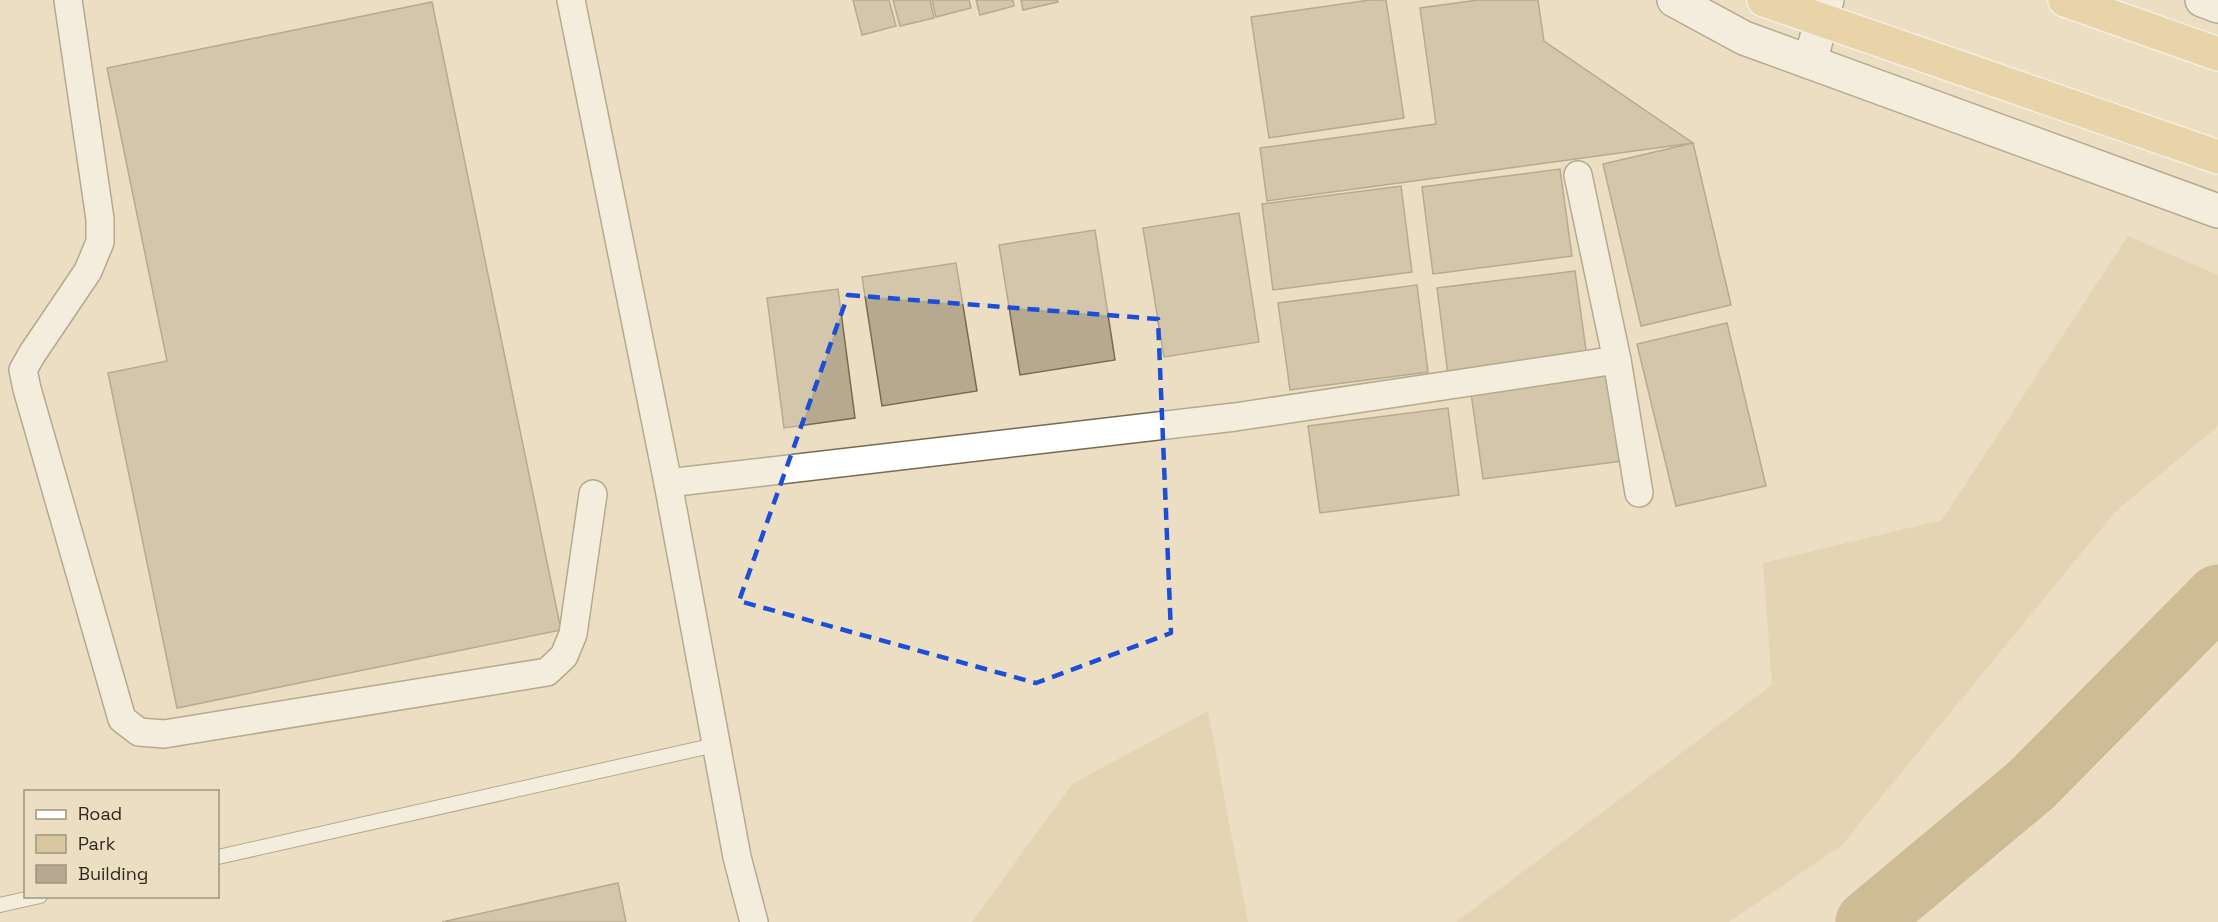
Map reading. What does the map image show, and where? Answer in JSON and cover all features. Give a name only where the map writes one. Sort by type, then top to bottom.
[{"type":"highway","points":[[1764,0],[1824,10],[2218,157]]},
{"type":"highway","points":[[2065,0],[2218,54]]},
{"type":"street","points":[[68,0],[100,219],[100,242],[88,271],[23,370],[122,719],[139,732],[164,734],[547,672],[564,656],[573,634],[593,494]]},
{"type":"street","points":[[571,0],[668,483],[737,857],[754,922]]},
{"type":"street","points":[[1674,0],[1744,38],[2218,211]]},
{"type":"street","points":[[2202,0],[2218,6]]},
{"type":"street","points":[[1810,62],[1824,10]]},
{"type":"street","points":[[1578,175],[1617,360],[1639,493]]},
{"type":"street","points":[[668,483],[1235,417],[1617,360]]},
{"type":"lane","points":[[219,857],[716,745]]},
{"type":"lane","points":[[0,906],[36,898]]},
{"type":"highlighted area","points":[[848,295],[1158,319],[1171,633],[1036,683],[739,601]]},
{"type":"green space","points":[[2128,236],[2218,275],[2218,426],[2115,512],[1842,845],[1729,922],[1456,922],[1772,685],[1763,563],[1942,520]]},
{"type":"green space","points":[[1208,711],[1248,922],[972,922],[1072,784]]},
{"type":"building","points":[[853,0],[889,0],[896,26],[862,35]]},
{"type":"building","points":[[893,0],[930,0],[934,18],[900,26]]},
{"type":"building","points":[[932,0],[969,0],[971,8],[936,17]]},
{"type":"building","points":[[976,0],[1013,0],[1014,6],[980,15]]},
{"type":"building","points":[[1021,0],[1057,0],[1058,2],[1023,10]]},
{"type":"building","points":[[1370,0],[1386,0],[1404,118],[1269,138],[1251,17]]},
{"type":"building","points":[[1478,0],[1538,0],[1544,41],[1693,143],[1267,201],[1260,148],[1436,124],[1420,8]]},
{"type":"building","points":[[432,2],[561,630],[177,708],[108,373],[167,361],[107,68]]},
{"type":"building","points":[[1693,143],[1731,305],[1641,326],[1603,164]]},
{"type":"building","points":[[1560,169],[1572,256],[1433,274],[1422,187]]},
{"type":"building","points":[[1401,186],[1412,272],[1273,290],[1262,204]]},
{"type":"building","points":[[1239,213],[1259,342],[1164,357],[1143,228]]},
{"type":"building","points":[[1095,230],[1115,360],[1020,375],[999,245]]},
{"type":"building","points":[[956,263],[977,391],[882,406],[862,277]]},
{"type":"building","points":[[1575,271],[1587,357],[1448,375],[1437,288]]},
{"type":"building","points":[[1417,285],[1428,372],[1290,390],[1278,303]]},
{"type":"building","points":[[838,289],[855,418],[784,428],[767,298]]},
{"type":"building","points":[[1727,323],[1766,486],[1676,506],[1637,344]]},
{"type":"building","points":[[1611,375],[1622,461],[1483,479],[1471,393]]},
{"type":"building","points":[[1448,408],[1459,495],[1320,513],[1308,426]]},
{"type":"building","points":[[618,883],[626,922],[442,922]]},
{"type":"waterway","points":[[1867,922],[2031,785],[2218,596]]}]
